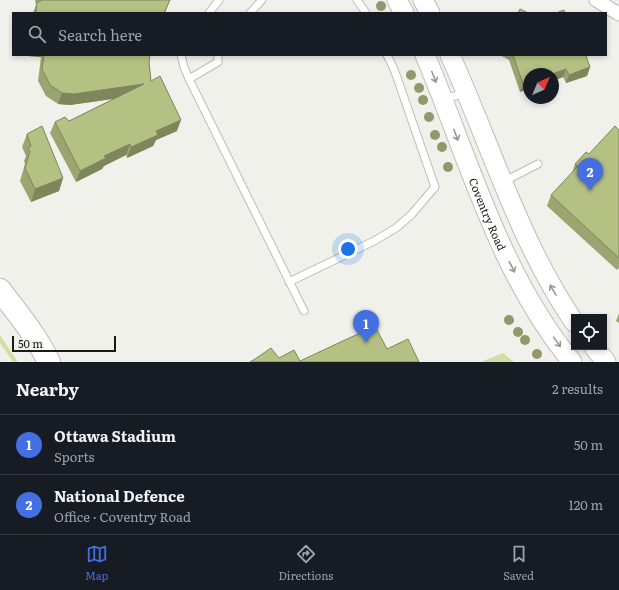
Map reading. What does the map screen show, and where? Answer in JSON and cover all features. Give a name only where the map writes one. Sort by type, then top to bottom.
[{"type":"highway","points":[[0,290],[25,321],[39,342],[49,362]]},
{"type":"highway","points":[[0,310],[24,341],[35,362]]},
{"type":"main road","points":[[397,0],[403,12]]},
{"type":"main road","points":[[424,0],[430,12]]},
{"type":"main road","name":"Coventry Road","points":[[425,56],[478,193],[504,252],[537,313],[572,362]]},
{"type":"main road","points":[[450,56],[467,92],[502,183],[538,263],[571,317]]},
{"type":"main road","points":[[596,350],[606,362]]},
{"type":"street","points":[[596,0],[619,14]]},
{"type":"lane","points":[[210,12],[220,0]]},
{"type":"lane","points":[[251,12],[262,0]]},
{"type":"lane","points":[[357,0],[365,12]]},
{"type":"lane","points":[[181,56],[190,79],[304,311]]},
{"type":"lane","points":[[190,79],[218,62],[218,56]]},
{"type":"lane","points":[[289,282],[374,241],[396,228],[411,215],[435,187],[394,69],[388,56]]},
{"type":"lane","points":[[443,99],[467,92]]},
{"type":"lane","points":[[502,183],[538,164]]},
{"type":"green space","points":[[0,335],[18,362],[13,362],[0,343]]},
{"type":"green space","points":[[503,353],[514,362],[481,362]]},
{"type":"building","points":[[170,0],[164,12],[36,12],[37,2]]},
{"type":"building","points":[[520,9],[526,12],[518,12]]},
{"type":"building","points":[[44,56],[150,56],[151,81],[160,76],[181,120],[156,131],[158,135],[131,147],[130,144],[104,156],[106,158],[80,171],[55,122],[65,117],[69,121],[144,84],[74,94],[62,93],[50,85],[42,69]]},
{"type":"building","points":[[513,56],[586,56],[590,67],[569,75],[566,69],[559,72],[559,68],[523,68],[523,84]]},
{"type":"building","points":[[42,126],[63,178],[35,189],[25,168],[30,151],[28,149],[31,146],[27,134]]},
{"type":"building","points":[[615,126],[619,130],[619,258],[551,195],[578,166],[575,164],[586,152],[589,154]]},
{"type":"building","points":[[375,326],[387,349],[408,339],[419,362],[250,362],[271,348],[279,358],[294,350],[300,361]]},
{"type":"place","name":"National Defence","points":[[590,191]]},
{"type":"place","name":"Ottawa Stadium","points":[[366,343]]}]
